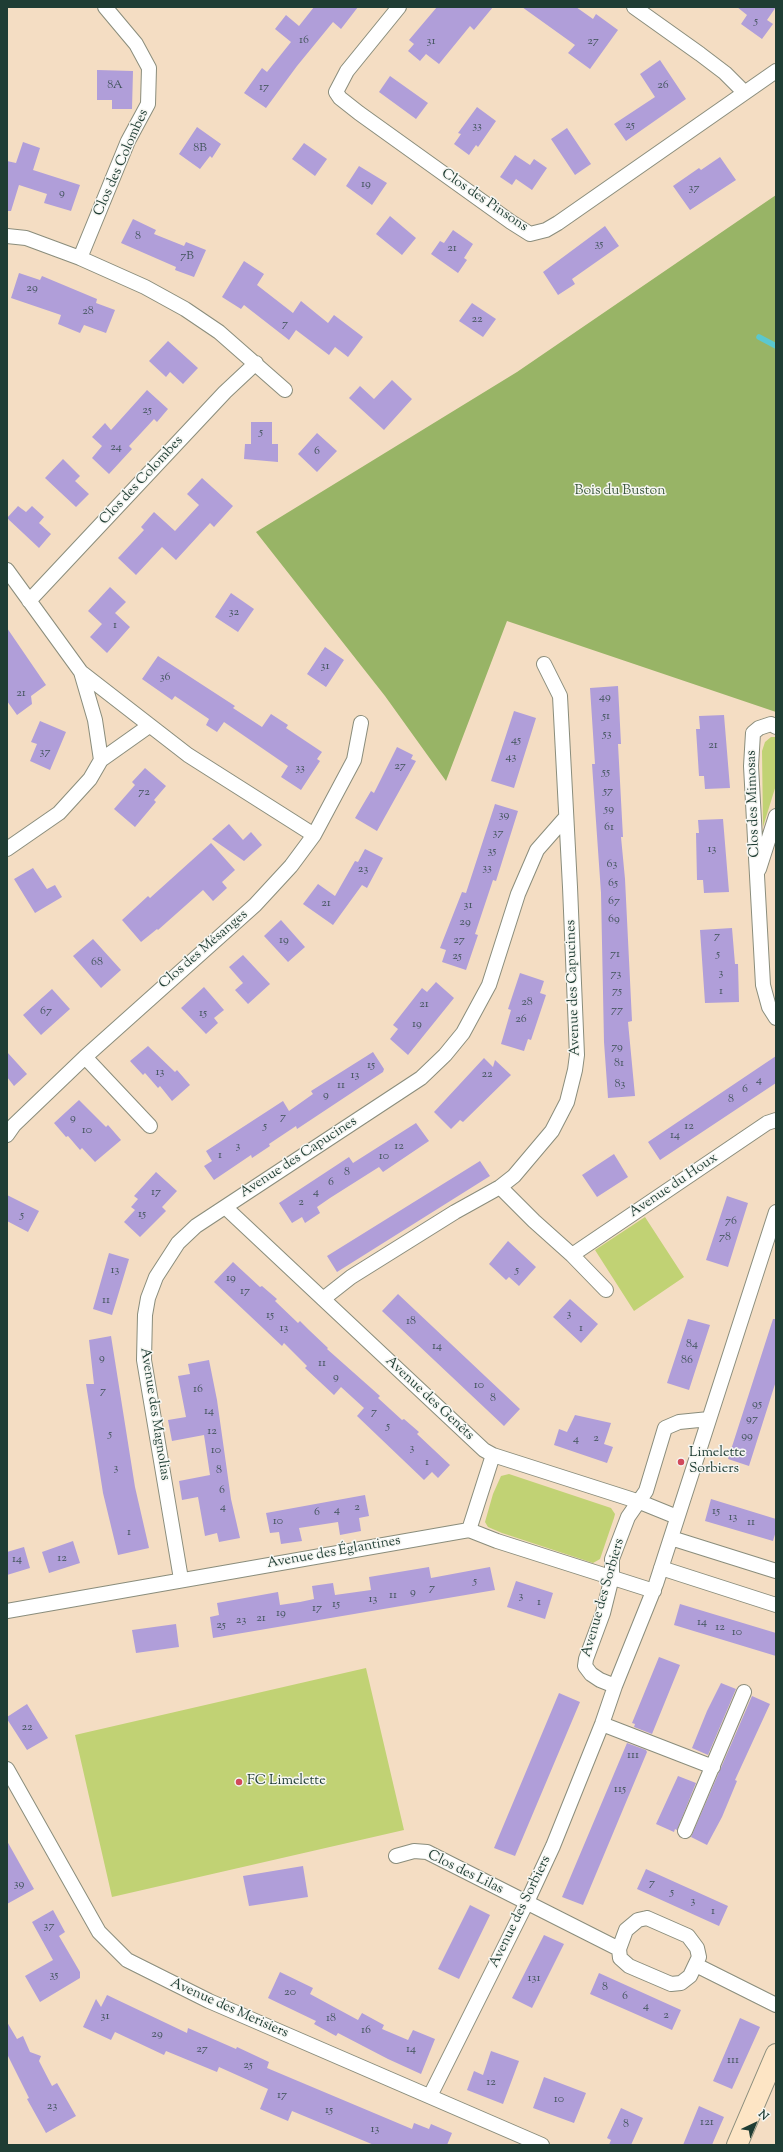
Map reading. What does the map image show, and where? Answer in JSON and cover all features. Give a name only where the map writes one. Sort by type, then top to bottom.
[{"type":"street","name":"Clos des Colombes","points":[[80,258],[128,141],[148,104],[149,68],[136,44],[105,7]]},
{"type":"street","name":"Clos des Pinsons","points":[[399,7],[348,71],[336,92],[340,98],[359,113],[530,234],[546,230],[558,223],[776,71]]},
{"type":"street","points":[[634,7],[725,73],[744,92]]},
{"type":"street","points":[[7,236],[26,238],[80,258],[145,287],[185,309],[218,332],[256,363],[285,390]]},
{"type":"street","name":"Clos des Colombes","points":[[29,601],[225,392],[256,363]]},
{"type":"street","points":[[7,570],[81,672],[148,726],[188,755],[314,835]]},
{"type":"street","name":"Avenue des Capucines","points":[[323,1299],[351,1277],[455,1212],[500,1187],[527,1163],[552,1131],[567,1102],[575,1070],[577,1032],[560,696],[544,664]]},
{"type":"street","points":[[81,672],[96,720],[101,760]]},
{"type":"street","name":"Clos des Mésanges","points":[[7,1135],[14,1125],[85,1057],[255,905],[291,866],[314,835],[354,760],[361,723]]},
{"type":"street","name":"Clos des Mimosas","points":[[776,727],[770,724],[759,728],[753,733],[751,766],[763,985],[769,1007],[776,1018]]},
{"type":"street","points":[[7,849],[59,813],[90,779],[101,760],[127,743],[148,726]]},
{"type":"street","name":"Clos des Mimosas","points":[[757,877],[776,816]]},
{"type":"street","name":"Avenue des Capucines","points":[[225,1207],[421,1078],[445,1055],[463,1033],[488,985],[518,894],[537,850],[566,817]]},
{"type":"street","points":[[85,1057],[150,1126]]},
{"type":"street","name":"Avenue du Houx","points":[[572,1255],[767,1123],[776,1120]]},
{"type":"street","points":[[500,1187],[534,1221],[572,1255],[606,1290]]},
{"type":"street","name":"Avenue des Genêts","points":[[225,1207],[464,1433],[484,1450],[493,1455],[640,1502],[677,1517]]},
{"type":"street","name":"Avenue des Magnolias","points":[[181,1579],[144,1360],[143,1329],[152,1287],[171,1252],[187,1234],[225,1207]]},
{"type":"street","name":"Avenue des Sorbiers","points":[[430,2096],[526,1904],[553,1846],[602,1724],[615,1686],[654,1591],[708,1419],[776,1212]]},
{"type":"street","name":"Avenue des Sorbiers","points":[[615,1686],[600,1680],[591,1674],[586,1666],[586,1659],[602,1614],[612,1577],[612,1559],[614,1553],[628,1518],[646,1491],[665,1428],[680,1422],[708,1419]]},
{"type":"street","points":[[469,1530],[493,1455]]},
{"type":"street","name":"Avenue des Églantines","points":[[7,1611],[181,1579],[469,1530],[654,1591]]},
{"type":"street","points":[[670,1538],[776,1571]]},
{"type":"street","points":[[661,1568],[776,1605]]},
{"type":"street","points":[[685,1831],[744,1692]]},
{"type":"street","points":[[602,1724],[713,1767]]},
{"type":"street","name":"Avenue des Merisiers","points":[[7,1769],[100,1932],[127,1960],[209,2001],[542,2145]]},
{"type":"street","name":"Clos des Lilas","points":[[396,1856],[414,1851],[427,1852],[526,1904],[618,1949]]},
{"type":"street","points":[[647,1918],[688,1936],[697,1948],[699,1957],[696,1965],[690,1976],[681,1983],[671,1984],[629,1966],[620,1958],[618,1949],[626,1930],[638,1920],[647,1918]]},
{"type":"street","points":[[696,1965],[776,2005]]},
{"type":"street","points":[[737,2145],[776,2054]]},
{"type":"green space","name":"Bois du Buston","points":[[776,195],[776,712],[507,621],[446,781],[385,696],[256,532],[517,372]]},
{"type":"green space","points":[[771,737],[776,737],[776,785],[763,827],[762,751],[765,742]]},
{"type":"green space","points":[[645,1217],[684,1277],[634,1311],[595,1250]]},
{"type":"green space","points":[[509,1474],[611,1508],[615,1514],[600,1559],[593,1563],[488,1527],[485,1522],[493,1494],[501,1476]]},
{"type":"green space","name":"FC Limelette","points":[[366,1668],[404,1830],[112,1897],[75,1735]]},
{"type":"building","points":[[314,7],[358,7],[341,29],[333,22],[297,66],[266,108],[244,93],[262,68],[267,72],[291,42],[275,29],[286,15],[299,26]]},
{"type":"building","points":[[437,7],[493,7],[474,30],[470,26],[439,64],[426,54],[420,61],[408,51],[414,44],[409,40]]},
{"type":"building","points":[[522,7],[576,7],[593,19],[596,14],[618,30],[590,69],[568,53],[575,45]]},
{"type":"building","points":[[737,7],[776,7],[767,20],[773,24],[762,39],[741,24],[747,15]]},
{"type":"building","points":[[660,60],[686,99],[626,141],[614,124],[655,97],[640,74]]},
{"type":"building","points":[[97,70],[133,71],[132,109],[112,109],[112,100],[97,100]]},
{"type":"building","points":[[390,76],[428,103],[416,119],[379,92]]},
{"type":"building","points":[[477,107],[496,121],[478,147],[476,145],[469,155],[454,144],[461,134],[458,133]]},
{"type":"building","points":[[197,127],[221,144],[212,158],[210,156],[200,169],[179,154]]},
{"type":"building","points":[[567,128],[591,164],[575,175],[551,139]]},
{"type":"building","points":[[23,142],[40,148],[33,170],[80,185],[71,211],[44,203],[47,194],[19,185],[11,211],[7,211],[7,161],[16,163]]},
{"type":"building","points":[[304,143],[327,159],[315,176],[292,159]]},
{"type":"building","points":[[515,155],[530,165],[534,159],[547,168],[532,190],[516,179],[512,185],[500,177]]},
{"type":"building","points":[[720,157],[736,180],[690,210],[673,186],[699,168],[701,170]]},
{"type":"building","points":[[359,166],[387,183],[372,205],[346,186]]},
{"type":"building","points":[[390,216],[416,238],[402,255],[376,234]]},
{"type":"building","points":[[133,219],[156,230],[154,234],[184,246],[186,242],[206,250],[194,277],[175,270],[176,267],[121,243]]},
{"type":"building","points":[[605,226],[619,246],[572,279],[575,284],[558,295],[543,272]]},
{"type":"building","points":[[453,230],[473,244],[464,258],[467,260],[458,273],[431,254],[440,241],[444,243]]},
{"type":"building","points":[[244,261],[264,274],[257,285],[293,313],[301,301],[328,323],[334,315],[363,337],[348,357],[335,347],[329,355],[296,330],[289,340],[244,305],[241,309],[222,297]]},
{"type":"building","points":[[19,273],[40,280],[42,276],[97,299],[96,303],[115,310],[106,333],[84,325],[80,333],[58,324],[61,315],[11,298]]},
{"type":"building","points":[[472,303],[496,319],[483,337],[459,321]]},
{"type":"building","points":[[168,341],[198,368],[183,384],[170,372],[166,377],[149,361]]},
{"type":"building","points":[[392,380],[412,399],[384,430],[349,398],[360,386],[374,399]]},
{"type":"building","points":[[147,390],[168,409],[157,422],[154,419],[129,446],[132,449],[109,474],[92,458],[102,446],[92,437],[105,423],[111,430]]},
{"type":"building","points":[[251,422],[272,422],[272,444],[278,444],[278,462],[244,459],[245,444],[251,444]]},
{"type":"building","points":[[317,433],[337,451],[317,472],[298,454]]},
{"type":"building","points":[[63,459],[80,476],[75,481],[89,494],[76,507],[45,478]]},
{"type":"building","points":[[202,478],[233,506],[214,527],[210,523],[176,560],[162,547],[136,575],[118,558],[144,530],[141,527],[154,512],[175,531],[199,505],[187,494]]},
{"type":"building","points":[[18,506],[26,512],[32,506],[44,517],[39,523],[51,534],[39,548],[7,518]]},
{"type":"building","points":[[110,587],[126,602],[115,613],[130,627],[107,653],[90,637],[102,624],[88,611]]},
{"type":"building","points":[[231,593],[254,609],[238,632],[215,617]]},
{"type":"building","points":[[7,628],[46,685],[31,696],[32,704],[17,715],[7,701]]},
{"type":"building","points":[[325,647],[344,660],[326,687],[307,674]]},
{"type":"building","points":[[158,656],[235,706],[233,708],[262,727],[271,714],[288,725],[286,728],[322,752],[317,759],[320,761],[301,790],[281,777],[288,766],[224,722],[217,732],[206,725],[209,719],[175,696],[172,700],[142,679]]},
{"type":"building","points":[[618,686],[621,744],[618,744],[623,837],[621,837],[625,879],[632,1021],[628,1022],[635,1096],[608,1098],[604,1042],[601,893],[592,764],[595,764],[590,688]]},
{"type":"building","points":[[514,711],[536,718],[514,788],[491,781]]},
{"type":"building","points":[[724,715],[730,788],[705,789],[704,776],[699,776],[696,729],[700,729],[699,716]]},
{"type":"building","points":[[40,721],[66,732],[50,770],[30,761],[37,744],[31,742]]},
{"type":"building","points":[[397,747],[413,755],[411,759],[416,761],[377,831],[355,818],[371,791],[374,793]]},
{"type":"building","points":[[145,768],[166,786],[154,800],[156,802],[135,827],[114,809],[135,785],[132,782]]},
{"type":"building","points":[[495,804],[518,811],[496,881],[493,880],[475,934],[478,935],[466,970],[442,962],[446,950],[440,948],[462,892],[466,893]]},
{"type":"building","points":[[723,819],[729,892],[704,893],[703,880],[697,880],[696,833],[699,833],[698,820]]},
{"type":"building","points":[[229,824],[243,840],[251,832],[262,845],[244,861],[212,839]]},
{"type":"building","points":[[211,843],[235,870],[222,882],[227,888],[213,901],[203,890],[158,930],[157,929],[141,942],[122,920],[148,896],[150,898]]},
{"type":"building","points":[[365,849],[383,858],[367,888],[362,885],[333,925],[303,904],[318,884],[335,896],[355,861],[358,862]]},
{"type":"building","points":[[33,868],[47,889],[55,885],[62,897],[35,913],[14,879]]},
{"type":"building","points":[[281,920],[305,947],[288,962],[264,936]]},
{"type":"building","points":[[732,928],[735,964],[738,964],[739,1002],[705,1003],[700,930]]},
{"type":"building","points":[[93,939],[121,970],[101,988],[73,956]]},
{"type":"building","points":[[243,955],[270,984],[248,1004],[235,990],[243,983],[229,967]]},
{"type":"building","points":[[520,973],[544,981],[540,993],[546,995],[531,1040],[528,1039],[524,1051],[501,1044],[511,1010],[508,1009]]},
{"type":"building","points":[[436,982],[454,998],[408,1055],[390,1039],[398,1029],[393,1025],[422,988],[427,992]]},
{"type":"building","points":[[204,987],[224,1010],[214,1018],[218,1023],[206,1034],[181,1008]]},
{"type":"building","points":[[52,989],[70,1009],[41,1035],[23,1015]]},
{"type":"building","points":[[148,1046],[175,1072],[177,1070],[190,1085],[172,1101],[160,1086],[158,1088],[145,1073],[143,1075],[130,1061]]},
{"type":"building","points":[[7,1052],[27,1074],[14,1086],[7,1077]]},
{"type":"building","points":[[373,1052],[384,1069],[383,1072],[297,1129],[296,1126],[269,1144],[270,1146],[252,1158],[251,1155],[214,1180],[204,1166],[212,1161],[206,1151],[283,1101],[289,1111],[313,1094],[311,1091]]},
{"type":"building","points":[[776,1056],[776,1083],[660,1160],[648,1142]]},
{"type":"building","points":[[484,1058],[493,1067],[495,1060],[511,1075],[463,1122],[460,1120],[451,1129],[434,1112]]},
{"type":"building","points":[[79,1100],[106,1127],[108,1125],[121,1140],[95,1162],[82,1148],[80,1150],[68,1136],[66,1137],[54,1123]]},
{"type":"building","points":[[416,1123],[429,1141],[383,1172],[379,1167],[330,1198],[317,1207],[320,1213],[305,1223],[302,1217],[292,1223],[279,1203],[349,1157],[353,1163]]},
{"type":"building","points":[[614,1154],[628,1177],[597,1197],[582,1175]]},
{"type":"building","points":[[480,1161],[490,1176],[337,1272],[327,1256]]},
{"type":"building","points":[[156,1172],[177,1191],[162,1207],[166,1211],[140,1237],[124,1222],[135,1210],[131,1207],[138,1199],[134,1196]]},
{"type":"building","points":[[7,1195],[39,1211],[28,1232],[7,1221]]},
{"type":"building","points":[[727,1196],[748,1203],[728,1267],[706,1260]]},
{"type":"building","points":[[508,1241],[536,1267],[519,1286],[509,1277],[506,1280],[489,1264]]},
{"type":"building","points":[[109,1253],[129,1259],[112,1315],[93,1309]]},
{"type":"building","points":[[233,1262],[260,1287],[262,1286],[277,1299],[275,1301],[298,1323],[300,1321],[328,1348],[327,1349],[380,1396],[378,1398],[402,1420],[404,1419],[419,1432],[417,1434],[450,1465],[438,1478],[432,1472],[424,1480],[357,1416],[364,1408],[341,1387],[334,1395],[305,1368],[307,1366],[284,1343],[282,1346],[214,1282]]},
{"type":"building","points":[[398,1294],[520,1409],[504,1426],[382,1311]]},
{"type":"building","points":[[570,1299],[598,1324],[581,1343],[553,1317]]},
{"type":"building","points":[[688,1319],[710,1325],[689,1390],[667,1383]]},
{"type":"building","points":[[773,1319],[776,1319],[776,1381],[749,1466],[728,1459]]},
{"type":"building","points":[[111,1336],[135,1487],[149,1548],[118,1555],[103,1493],[86,1384],[94,1384],[89,1340]]},
{"type":"building","points":[[209,1360],[217,1400],[231,1499],[240,1538],[219,1542],[217,1533],[205,1536],[198,1497],[182,1500],[179,1481],[210,1475],[204,1435],[172,1441],[168,1420],[186,1417],[178,1376],[190,1374],[188,1364]]},
{"type":"building","points":[[575,1415],[611,1423],[604,1444],[613,1447],[607,1463],[554,1445],[559,1429],[567,1432]]},
{"type":"building","points":[[365,1495],[369,1516],[359,1518],[361,1531],[340,1535],[338,1522],[299,1528],[302,1541],[281,1544],[279,1532],[270,1533],[266,1513]]},
{"type":"building","points":[[711,1499],[776,1519],[776,1531],[773,1541],[705,1521]]},
{"type":"building","points":[[73,1541],[80,1563],[49,1573],[42,1552]]},
{"type":"building","points":[[24,1547],[30,1568],[7,1575],[7,1552]]},
{"type":"building","points":[[429,1567],[431,1578],[490,1567],[495,1590],[213,1638],[210,1617],[219,1615],[217,1603],[278,1592],[280,1605],[300,1602],[314,1599],[312,1586],[333,1583],[335,1595],[371,1590],[369,1577]]},
{"type":"building","points":[[516,1581],[553,1593],[545,1619],[507,1607]]},
{"type":"building","points":[[680,1604],[776,1633],[776,1656],[674,1625]]},
{"type":"building","points":[[176,1624],[179,1647],[136,1653],[132,1630]]},
{"type":"building","points":[[659,1657],[680,1665],[652,1734],[634,1727],[635,1724],[632,1723]]},
{"type":"building","points":[[721,1683],[736,1689],[708,1755],[692,1748],[707,1711]]},
{"type":"building","points":[[559,1693],[580,1702],[515,1856],[494,1848]]},
{"type":"building","points":[[752,1696],[770,1704],[735,1780],[737,1781],[722,1817],[707,1845],[691,1837]]},
{"type":"building","points":[[27,1704],[48,1738],[27,1750],[7,1717]]},
{"type":"building","points":[[627,1743],[646,1750],[647,1752],[583,1905],[562,1897]]},
{"type":"building","points":[[678,1776],[696,1783],[677,1830],[675,1829],[674,1832],[656,1824]]},
{"type":"building","points":[[7,1841],[34,1889],[7,1904]]},
{"type":"building","points":[[303,1866],[308,1897],[249,1906],[243,1876]]},
{"type":"building","points":[[646,1869],[728,1906],[719,1926],[637,1889]]},
{"type":"building","points":[[470,1905],[490,1915],[459,1979],[438,1969]]},
{"type":"building","points":[[53,1910],[65,1932],[59,1936],[80,1972],[80,1978],[40,2002],[25,1976],[53,1960],[32,1922]]},
{"type":"building","points":[[544,1935],[564,1944],[532,2008],[512,1998]]},
{"type":"building","points":[[280,1972],[313,1988],[310,1994],[358,2020],[362,2013],[384,2025],[382,2029],[408,2040],[413,2030],[435,2039],[421,2074],[338,2033],[336,2036],[314,2024],[316,2021],[268,1998]]},
{"type":"building","points":[[599,1973],[681,2010],[672,2030],[590,1994]]},
{"type":"building","points":[[107,1995],[187,2033],[188,2028],[236,2049],[237,2047],[269,2062],[267,2068],[412,2129],[414,2123],[429,2129],[431,2124],[452,2133],[447,2145],[374,2145],[292,2111],[288,2121],[260,2109],[268,2089],[219,2067],[217,2072],[166,2051],[164,2055],[115,2032],[111,2040],[83,2027],[96,1999],[101,2007]]},
{"type":"building","points":[[740,2018],[760,2027],[732,2089],[713,2081]]},
{"type":"building","points":[[7,2022],[17,2039],[23,2036],[30,2052],[41,2056],[39,2061],[52,2086],[57,2083],[76,2116],[46,2133],[27,2099],[29,2098],[7,2054]]},
{"type":"building","points":[[491,2051],[519,2061],[503,2104],[467,2090],[474,2071],[483,2075]]},
{"type":"building","points":[[544,2077],[586,2093],[574,2123],[533,2108]]},
{"type":"building","points":[[699,2106],[724,2117],[712,2145],[683,2145]]},
{"type":"building","points":[[621,2108],[643,2118],[631,2145],[609,2145],[611,2140],[607,2138]]},
{"type":"waterway","points":[[759,337],[776,346]]},
{"type":"place","name":"Limelette Sorbiers","points":[[681,1462]]},
{"type":"place","name":"FC Limelette","points":[[239,1782]]}]
